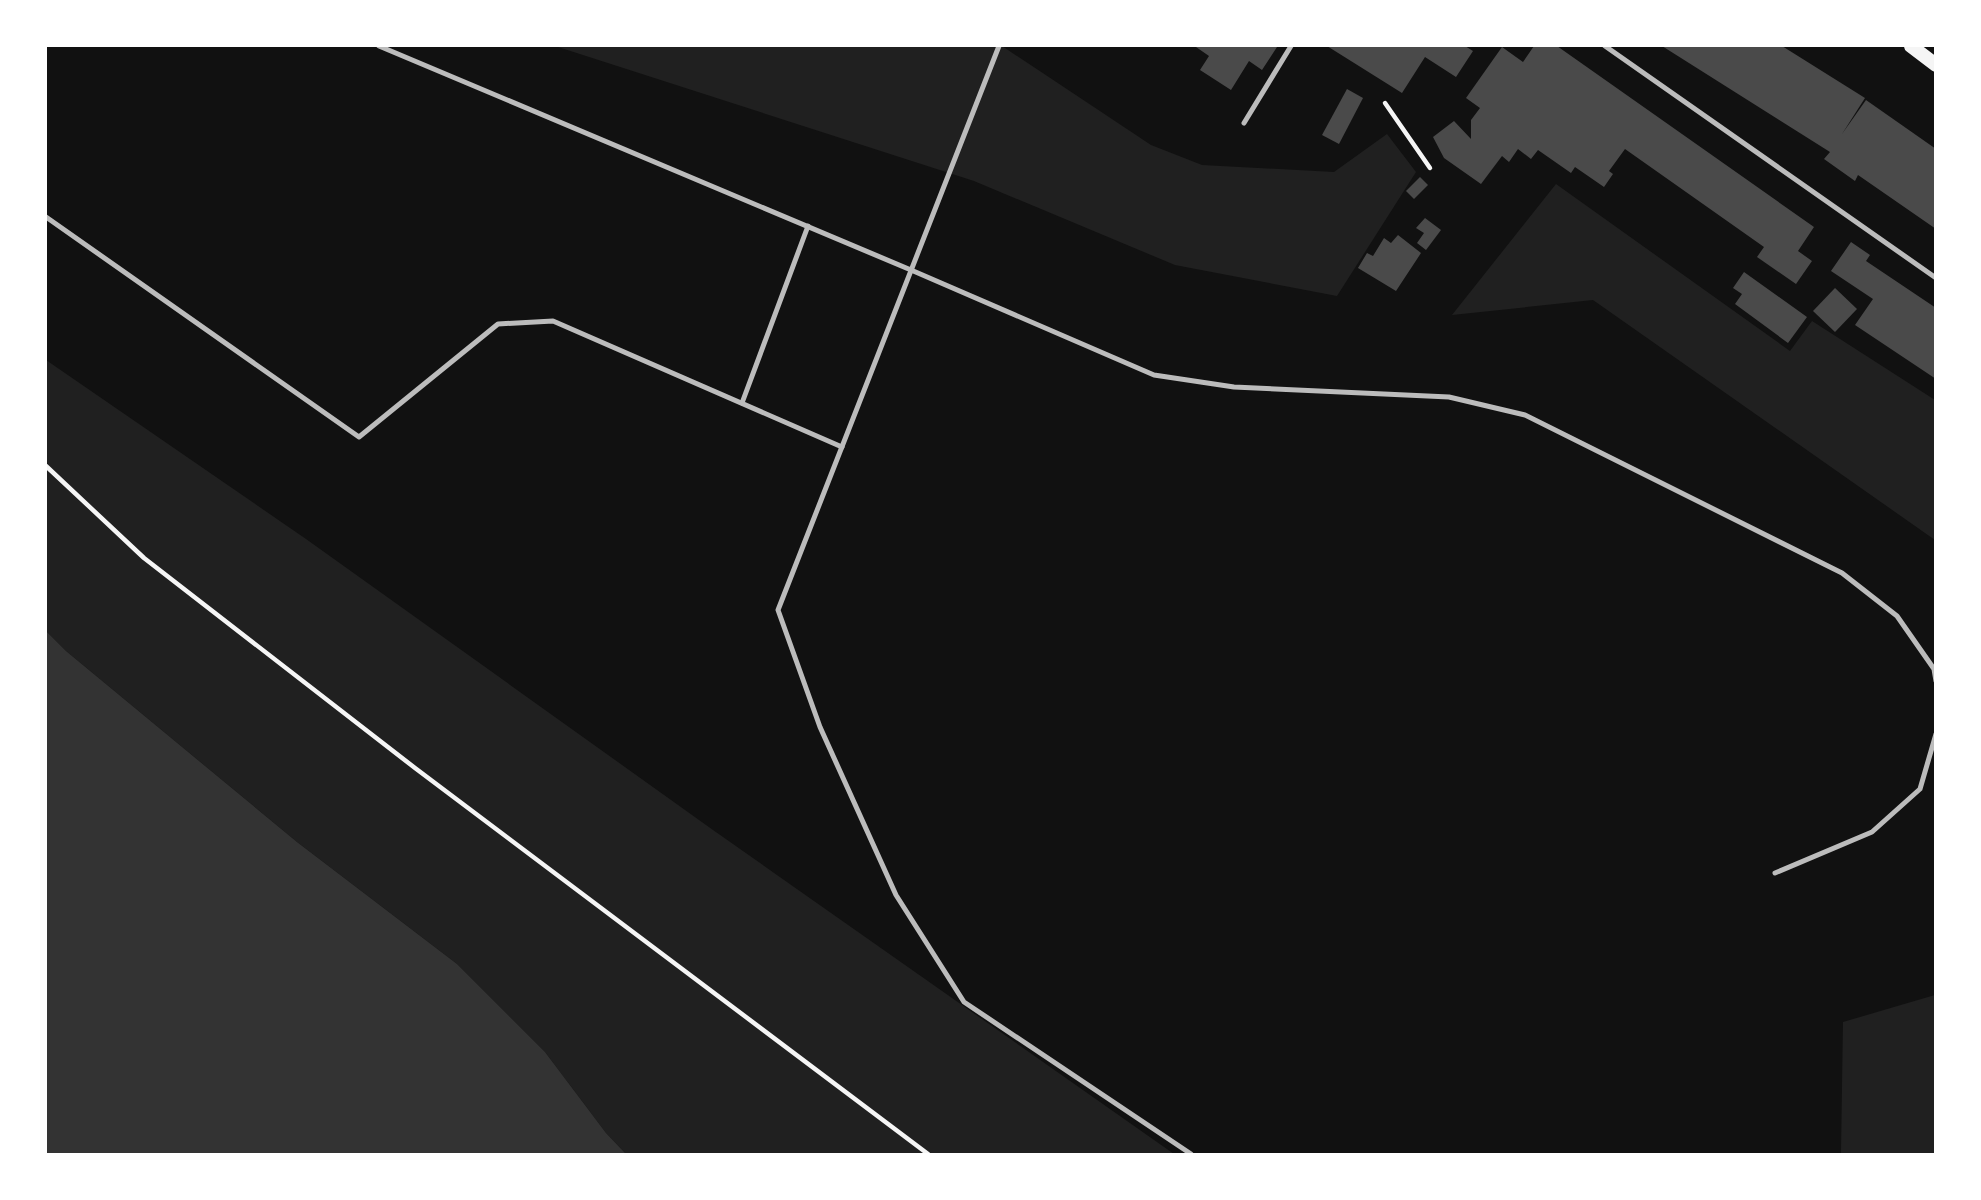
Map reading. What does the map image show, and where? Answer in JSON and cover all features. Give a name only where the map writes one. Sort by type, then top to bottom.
[{"type":"main road","points":[[1911,46],[1933,59]]},
{"type":"lane","points":[[379,46],[1154,375],[1234,387],[1449,397],[1525,415],[1842,573],[1897,616],[1934,669],[1936,681]]},
{"type":"lane","points":[[999,46],[778,610],[820,727],[896,895],[964,1002],[1191,1154]]},
{"type":"lane","points":[[1244,123],[1291,46]]},
{"type":"lane","points":[[1605,46],[1936,278]]},
{"type":"lane","points":[[46,217],[359,437],[498,324],[553,321],[842,447]]},
{"type":"lane","points":[[742,403],[808,226]]},
{"type":"lane","points":[[1775,873],[1872,832],[1920,789],[1936,734]]},
{"type":"path","points":[[1385,103],[1430,168]]},
{"type":"path","points":[[46,466],[144,558],[426,776],[928,1154]]},
{"type":"shaded area","points":[[555,46],[1002,46],[1151,145],[1202,165],[1334,172],[1387,134],[1416,172],[1337,296],[1175,265],[974,181]]},
{"type":"shaded area","points":[[1556,184],[1790,351],[1812,321],[1935,400],[1935,540],[1593,300],[1452,315]]},
{"type":"shaded area","points":[[46,360],[306,539],[713,830],[1174,1154],[626,1154],[606,1133],[545,1052],[457,964],[297,842],[66,651],[46,631]]},
{"type":"shaded area","points":[[46,631],[66,651],[297,842],[457,964],[545,1052],[606,1133],[626,1154],[46,1154]]},
{"type":"shaded area","points":[[1935,995],[1935,1154],[1841,1154],[1843,1022]]},
{"type":"building","points":[[1197,46],[1277,47],[1262,70],[1249,61],[1231,90],[1200,70],[1209,56]]},
{"type":"building","points":[[1327,46],[1465,46],[1473,51],[1456,77],[1425,57],[1402,93]]},
{"type":"building","points":[[1534,46],[1557,46],[1814,227],[1798,251],[1812,261],[1796,284],[1757,257],[1764,247],[1625,149],[1609,171],[1613,174],[1604,187],[1575,167],[1571,173],[1538,150],[1531,159],[1518,149],[1509,162],[1502,156],[1481,184],[1444,158],[1433,137],[1454,121],[1471,139],[1471,120],[1480,108],[1466,98],[1502,47],[1523,62]]},
{"type":"building","points":[[1662,46],[1782,46],[1865,98],[1842,134],[1866,100],[1936,149],[1936,229],[1858,175],[1855,181],[1824,159],[1830,152]]},
{"type":"building","points":[[1347,89],[1363,98],[1339,144],[1322,135]]},
{"type":"building","points":[[1420,177],[1428,185],[1414,199],[1406,191]]},
{"type":"building","points":[[1425,218],[1441,230],[1426,250],[1417,243],[1424,233],[1416,228]]},
{"type":"building","points":[[1398,235],[1421,253],[1396,291],[1358,268],[1367,253],[1373,256],[1384,238],[1391,243]]},
{"type":"building","points":[[1851,242],[1870,255],[1866,261],[1936,308],[1936,379],[1855,325],[1873,299],[1831,271]]},
{"type":"building","points":[[1744,272],[1807,317],[1788,343],[1735,304],[1742,294],[1733,288]]},
{"type":"building","points":[[1835,288],[1857,309],[1835,332],[1813,311]]}]
